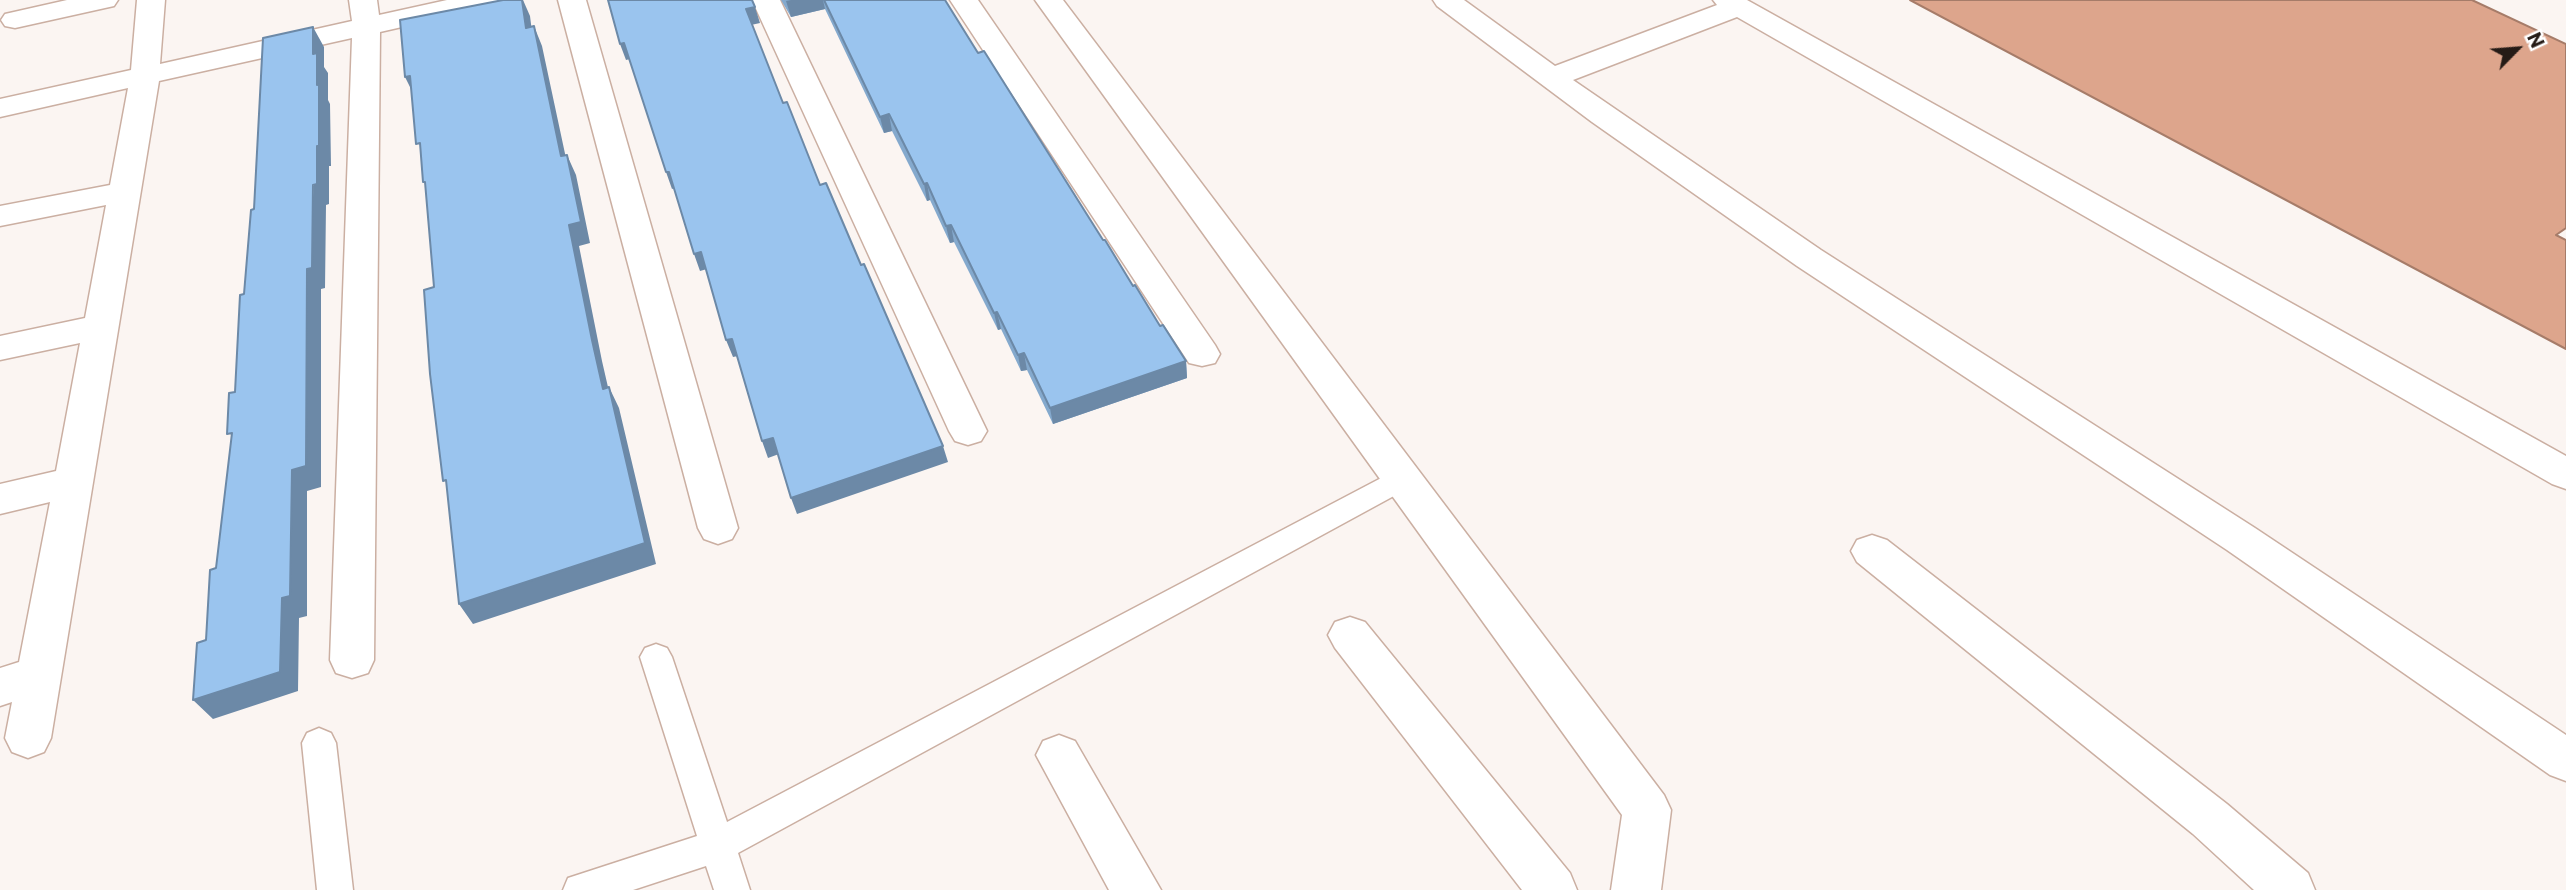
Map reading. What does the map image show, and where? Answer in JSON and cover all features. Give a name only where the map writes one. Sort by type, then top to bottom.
[{"type":"street","points":[[15,20],[104,0]]},
{"type":"street","points":[[28,738],[20,681],[74,481],[145,76],[151,0]]},
{"type":"street","points":[[0,108],[145,76],[364,13],[484,0]]},
{"type":"street","points":[[572,0],[718,528]]},
{"type":"street","points":[[765,0],[968,431]]},
{"type":"street","points":[[964,0],[1202,354]]},
{"type":"street","points":[[1049,0],[1404,477],[1647,810],[1636,890]]},
{"type":"street","points":[[1447,0],[1552,78],[1809,258],[2241,539],[2566,760]]},
{"type":"street","points":[[1552,78],[1732,4],[2566,474]]},
{"type":"street","points":[[352,660],[364,13]]},
{"type":"street","points":[[0,216],[124,192]]},
{"type":"street","points":[[0,348],[101,326]]},
{"type":"street","points":[[0,499],[74,481]]},
{"type":"street","points":[[1872,551],[2210,819],[2290,890]]},
{"type":"street","points":[[1350,635],[1552,890]]},
{"type":"street","points":[[1059,755],[1136,890]]},
{"type":"lane","points":[[581,890],[717,846],[1404,477]]},
{"type":"lane","points":[[656,656],[732,890]]},
{"type":"lane","points":[[319,743],[335,890]]},
{"type":"shaded area","points":[[1910,0],[2472,0],[2566,44],[2566,228],[2556,235],[2566,240],[2566,349]]},
{"type":"building","points":[[503,0],[522,0],[526,28],[534,26],[561,156],[567,155],[581,222],[569,225],[592,340],[603,389],[609,387],[645,543],[459,604],[446,480],[443,481],[430,374],[424,290],[434,287],[425,182],[420,143],[416,144],[410,76],[405,77],[400,20]]},
{"type":"building","points":[[608,0],[752,0],[755,7],[746,9],[783,103],[787,102],[820,185],[826,183],[861,265],[864,264],[943,446],[791,498],[773,438],[762,441],[732,339],[726,340],[701,252],[694,254],[624,43],[620,44]]},
{"type":"building","points":[[824,0],[945,0],[978,53],[984,51],[1103,240],[1186,361],[1050,408],[1024,353],[1018,355],[997,312],[994,313],[951,225],[946,226],[927,183],[924,184],[889,114],[880,117]]},
{"type":"building","points":[[313,27],[313,54],[317,53],[317,85],[319,84],[319,146],[317,184],[313,185],[312,268],[307,269],[306,466],[292,470],[290,596],[282,598],[280,672],[193,700],[197,643],[206,640],[210,570],[216,568],[232,433],[227,434],[229,393],[235,392],[240,295],[244,294],[251,210],[254,209],[263,38]]}]
